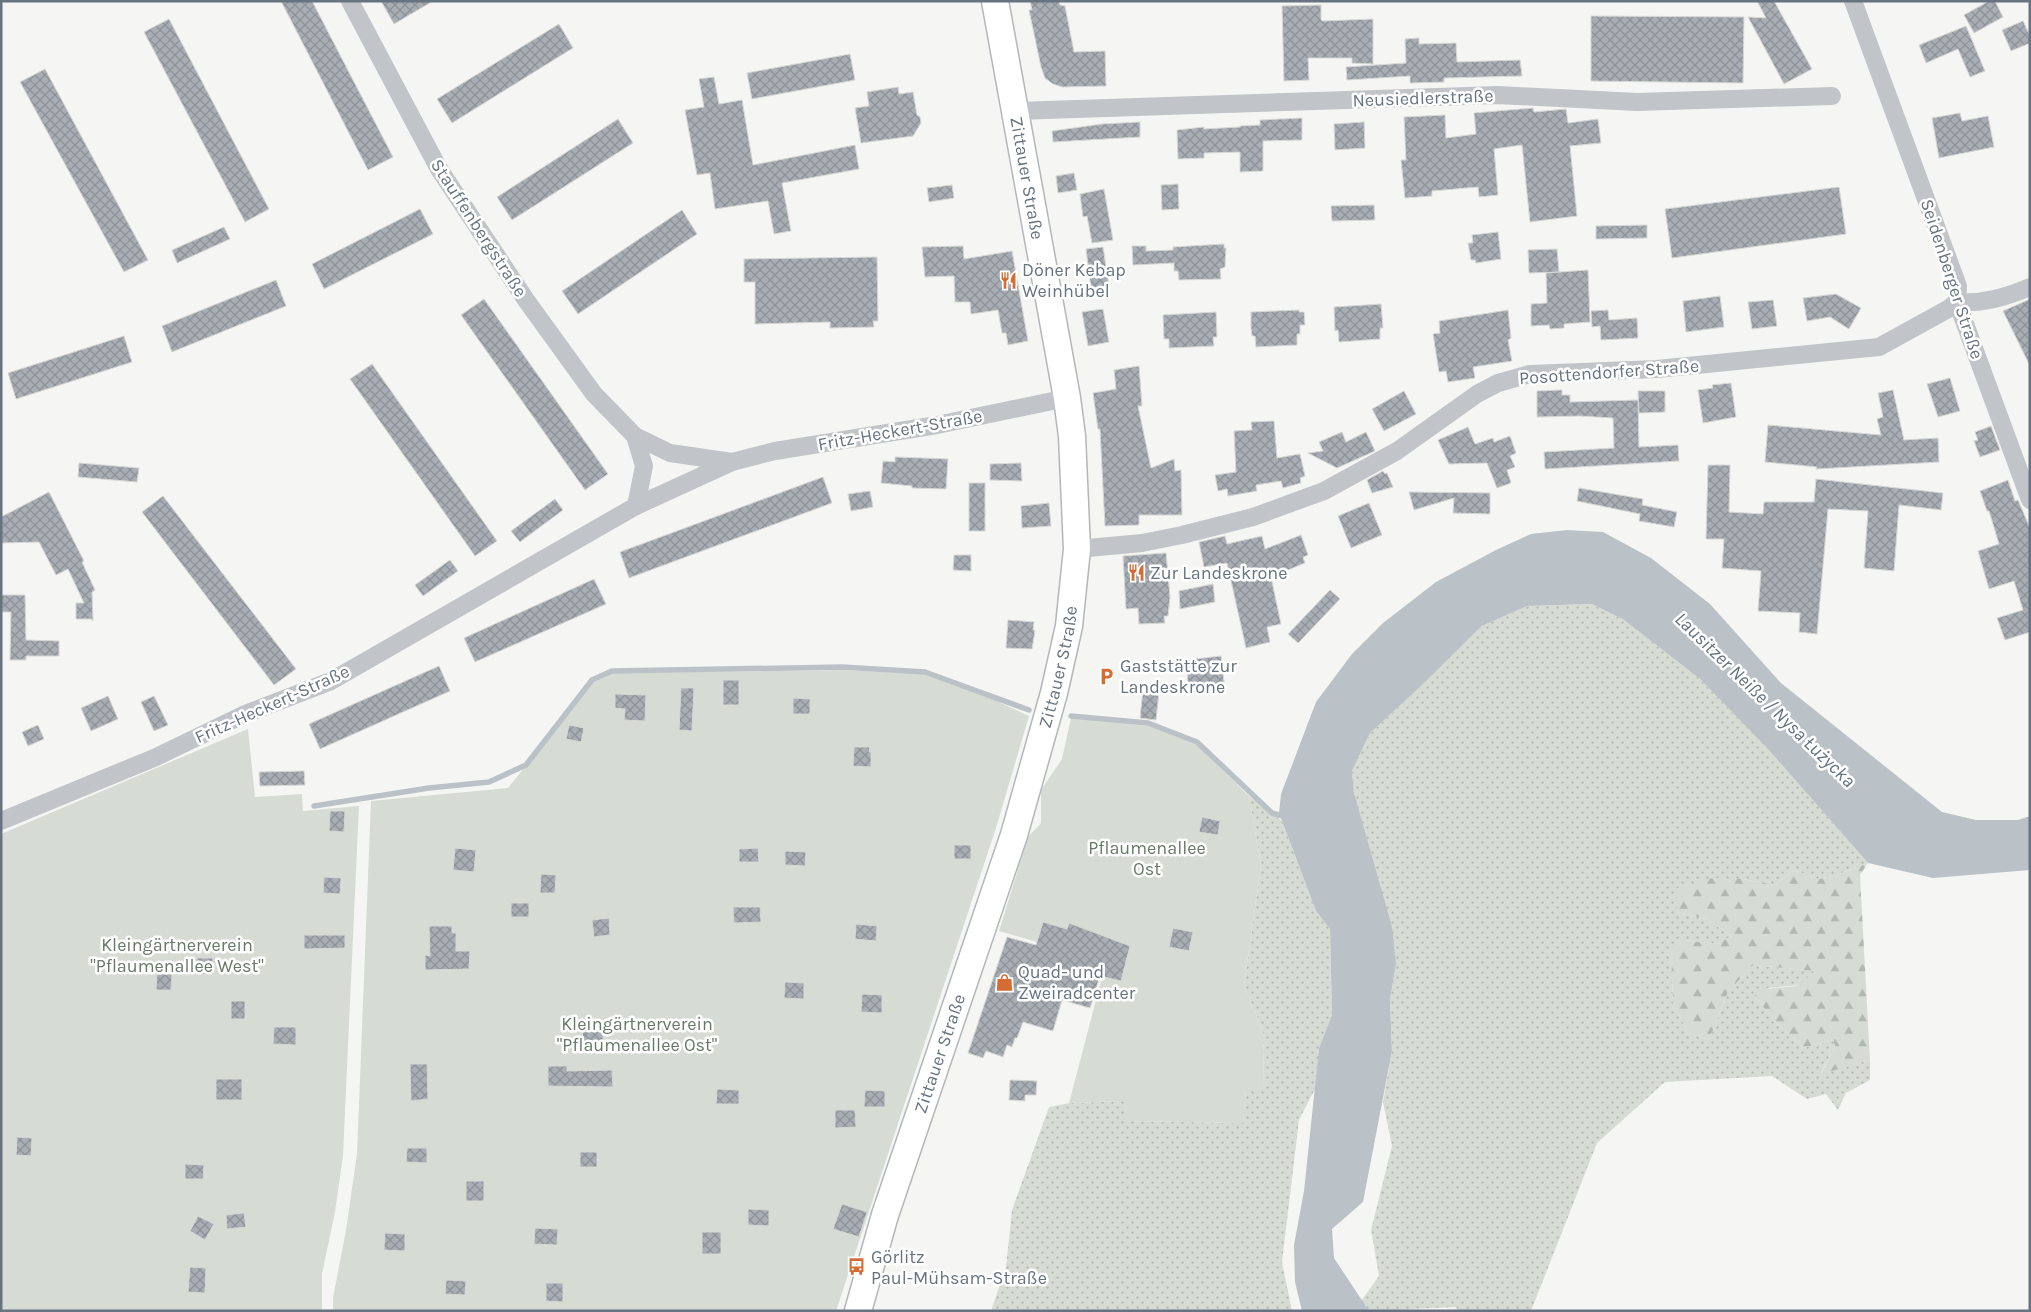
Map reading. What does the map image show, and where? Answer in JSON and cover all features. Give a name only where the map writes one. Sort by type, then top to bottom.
[{"type":"main road","name":"Zittauer Straße","points":[[858,1311],[885,1215],[1014,835],[1050,709],[1072,607],[1077,549],[1072,436],[1068,398],[995,1]]},
{"type":"street","name":"Stauffenbergstraße","points":[[350,1],[439,168],[532,308],[594,394],[635,436]]},
{"type":"street","name":"Seidenberger Straße","points":[[1854,1],[1958,286],[1957,302],[2030,500]]},
{"type":"street","name":"Neusiedlerstraße","points":[[1015,112],[1498,95],[1637,102],[1832,96]]},
{"type":"street","points":[[1957,302],[1972,303],[1994,300],[2030,287]]},
{"type":"street","name":"Posottendorfer Straße","points":[[1077,549],[1142,542],[1182,535],[1254,518],[1324,491],[1397,451],[1477,394],[1498,383],[1530,374],[1657,369],[1879,347],[1948,309],[1957,302]]},
{"type":"street","name":"Fritz-Heckert-Straße","points":[[1,821],[154,758],[243,715],[331,681],[636,506],[732,462],[775,451],[937,426],[1068,398]]},
{"type":"street","name":"Fritz-Heckert-Straße","points":[[635,436],[670,453],[732,462]]},
{"type":"street","points":[[635,436],[644,466],[636,506]]},
{"type":"green space","points":[[1592,604],[1624,620],[1700,679],[1768,749],[1868,863],[1834,876],[1817,879],[1794,870],[1775,885],[1743,879],[1677,912],[1706,919],[1732,936],[1716,944],[1683,940],[1671,953],[1673,1003],[1688,1033],[1709,1040],[1728,992],[1753,965],[1816,971],[1801,985],[1768,988],[1754,996],[1776,1022],[1803,1048],[1833,1040],[1835,1046],[1821,1073],[1870,1060],[1870,1080],[1846,1093],[1838,1110],[1826,1094],[1807,1099],[1772,1076],[1665,1082],[1597,1143],[1531,1311],[1458,1311],[1456,1307],[1369,1311],[1361,1301],[1379,1276],[1371,1230],[1392,1146],[1383,1102],[1392,1051],[1390,999],[1396,964],[1354,793],[1352,771],[1370,733],[1482,626],[1527,606]]},
{"type":"green space","name":"Kleingärtnerverein \"Pflaumenallee Ost\"","points":[[842,670],[925,674],[960,684],[1029,716],[996,828],[836,1311],[333,1311],[333,1298],[346,1230],[357,1154],[371,801],[508,788],[592,683],[614,673]]},
{"type":"green space","name":"Pflaumenallee Ost","points":[[1071,718],[1149,726],[1197,745],[1249,796],[1261,865],[1244,985],[1263,1031],[1264,1090],[1246,1091],[1243,1123],[1126,1121],[1125,1101],[1069,1103],[1106,962],[999,931],[1028,837],[1041,823],[1041,790],[1062,759]]},
{"type":"green space","name":"Kleingärtnerverein \"Pflaumenallee West\"","points":[[248,729],[255,797],[302,794],[303,811],[359,806],[343,1156],[335,1212],[322,1274],[322,1311],[1,1311],[1,834]]},
{"type":"green space","points":[[1249,796],[1282,821],[1316,911],[1330,929],[1332,1015],[1319,1048],[1315,1089],[1299,1120],[1282,1262],[1292,1311],[991,1311],[1006,1267],[1012,1210],[1049,1107],[1069,1103],[1126,1101],[1127,1121],[1243,1123],[1246,1090],[1264,1090],[1263,1031],[1244,985],[1261,865]]},
{"type":"green space","points":[[1868,863],[1860,875],[1870,1060],[1821,1074],[1835,1046],[1833,1040],[1803,1048],[1776,1022],[1754,996],[1765,989],[1797,986],[1815,971],[1753,965],[1728,992],[1709,1040],[1688,1033],[1673,1003],[1671,953],[1683,940],[1716,944],[1732,936],[1706,919],[1677,912],[1677,888],[1713,878],[1743,879],[1775,885],[1794,870],[1818,879],[1834,876]]},
{"type":"water","name":"Lausitzer Neiße / Nysa Łużycka","points":[[1567,530],[1603,532],[1651,558],[1710,604],[1781,683],[1942,812],[1976,820],[2018,820],[2030,816],[2030,870],[1933,878],[1868,863],[1768,749],[1700,679],[1624,620],[1592,604],[1527,606],[1482,626],[1370,733],[1352,771],[1354,793],[1392,927],[1396,964],[1390,999],[1392,1051],[1363,1202],[1332,1229],[1334,1258],[1369,1311],[1302,1311],[1295,1282],[1294,1245],[1304,1191],[1319,1048],[1332,1015],[1330,929],[1316,911],[1279,813],[1281,794],[1316,702],[1352,654],[1383,623],[1436,582],[1496,550],[1531,534]]},
{"type":"building","points":[[281,1],[312,1],[393,157],[368,170]]},
{"type":"building","points":[[381,1],[433,1],[394,24]]},
{"type":"building","points":[[1030,1],[1059,1],[1060,5],[1065,6],[1074,52],[1105,51],[1106,86],[1062,87],[1053,84],[1045,78],[1029,10],[1032,10]]},
{"type":"building","points":[[1757,1],[1774,1],[1812,69],[1784,84],[1748,17],[1766,18]]},
{"type":"building","points":[[1989,1],[1995,1],[2003,17],[1974,33],[1964,15]]},
{"type":"building","points":[[1321,5],[1321,20],[1323,21],[1373,19],[1373,64],[1352,63],[1352,58],[1308,58],[1309,80],[1284,81],[1282,6]]},
{"type":"building","points":[[1591,16],[1744,17],[1743,83],[1591,81]]},
{"type":"building","points":[[169,19],[269,209],[245,222],[144,32]]},
{"type":"building","points":[[2023,21],[2030,36],[2030,43],[2011,51],[2002,30]]},
{"type":"building","points":[[559,24],[573,48],[452,123],[437,99]]},
{"type":"building","points":[[1966,26],[1985,71],[1970,77],[1958,49],[1926,63],[1919,45]]},
{"type":"building","points":[[1419,38],[1419,44],[1456,43],[1457,62],[1520,60],[1522,76],[1444,78],[1444,82],[1410,83],[1410,76],[1347,80],[1346,67],[1406,63],[1405,39]]},
{"type":"building","points":[[850,54],[855,80],[752,99],[747,73]]},
{"type":"building","points":[[45,69],[148,260],[124,272],[20,82]]},
{"type":"building","points":[[714,77],[719,104],[742,100],[753,165],[855,145],[859,169],[782,183],[791,231],[774,234],[768,201],[715,209],[710,173],[697,175],[685,110],[704,107],[699,79]]},
{"type":"building","points":[[898,87],[899,94],[913,92],[917,115],[920,117],[921,123],[913,136],[861,143],[855,108],[869,106],[867,92]]},
{"type":"building","points":[[1533,108],[1534,112],[1566,109],[1568,123],[1598,119],[1601,143],[1570,146],[1577,216],[1530,222],[1522,145],[1494,149],[1498,195],[1479,197],[1478,187],[1432,191],[1432,196],[1405,198],[1401,160],[1406,160],[1404,117],[1445,115],[1446,138],[1476,134],[1474,113]]},
{"type":"building","points":[[1960,113],[1962,121],[1988,116],[1994,147],[1939,158],[1932,118]]},
{"type":"building","points":[[1302,118],[1302,140],[1263,141],[1263,171],[1240,172],[1240,152],[1204,153],[1204,158],[1178,159],[1177,130],[1204,127],[1204,129],[1240,127],[1260,125],[1260,120]]},
{"type":"building","points":[[618,119],[633,143],[512,220],[497,197]]},
{"type":"building","points":[[1140,122],[1140,137],[1053,142],[1052,131],[1102,124]]},
{"type":"building","points":[[1364,122],[1365,148],[1335,150],[1334,124]]},
{"type":"building","points":[[1074,173],[1077,190],[1058,193],[1056,176]]},
{"type":"building","points":[[1178,184],[1179,209],[1162,210],[1161,185]]},
{"type":"building","points":[[952,185],[954,198],[929,202],[927,188]]},
{"type":"building","points":[[1839,187],[1846,234],[1672,258],[1665,209]]},
{"type":"building","points":[[1104,189],[1113,240],[1092,243],[1087,216],[1083,217],[1080,194]]},
{"type":"building","points":[[1374,205],[1375,220],[1332,221],[1331,206]]},
{"type":"building","points":[[420,209],[433,234],[324,289],[312,264]]},
{"type":"building","points":[[682,210],[697,234],[578,314],[562,291]]},
{"type":"building","points":[[1647,225],[1647,238],[1596,239],[1596,226]]},
{"type":"building","points":[[224,227],[230,239],[177,263],[172,250]]},
{"type":"building","points":[[1498,232],[1501,259],[1476,263],[1475,260],[1471,260],[1468,243],[1473,243],[1472,235]]},
{"type":"building","points":[[1224,244],[1224,248],[1226,248],[1225,267],[1220,269],[1221,279],[1179,280],[1178,271],[1174,271],[1174,263],[1133,265],[1132,246],[1146,246],[1146,251],[1173,250],[1173,247]]},
{"type":"building","points":[[963,246],[964,259],[1012,251],[1028,341],[1008,345],[1006,333],[1002,333],[998,310],[971,314],[970,302],[955,302],[954,276],[925,277],[922,247]]},
{"type":"building","points":[[1103,247],[1109,286],[1091,288],[1086,249]]},
{"type":"building","points":[[1557,249],[1559,272],[1529,273],[1528,250]]},
{"type":"building","points":[[877,257],[878,321],[873,321],[874,327],[830,328],[830,322],[755,324],[755,282],[744,282],[744,259]]},
{"type":"building","points":[[1588,270],[1590,322],[1564,324],[1564,328],[1550,329],[1549,325],[1531,326],[1531,304],[1547,303],[1546,273]]},
{"type":"building","points":[[276,280],[286,306],[172,352],[162,326]]},
{"type":"building","points":[[1836,294],[1861,308],[1849,329],[1830,317],[1807,321],[1803,298]]},
{"type":"building","points":[[1720,296],[1724,327],[1686,332],[1683,301]]},
{"type":"building","points":[[484,299],[608,474],[585,490],[461,315]]},
{"type":"building","points":[[2030,299],[2030,366],[2003,311]]},
{"type":"building","points":[[1773,300],[1777,326],[1752,329],[1748,302]]},
{"type":"building","points":[[1381,304],[1383,328],[1380,328],[1380,339],[1339,342],[1338,330],[1335,331],[1334,307]]},
{"type":"building","points":[[1103,309],[1109,342],[1088,346],[1082,312]]},
{"type":"building","points":[[1299,310],[1299,312],[1304,312],[1305,325],[1300,325],[1300,334],[1297,334],[1297,345],[1256,347],[1255,336],[1252,336],[1251,312]]},
{"type":"building","points":[[1508,310],[1511,338],[1508,340],[1512,361],[1473,367],[1475,378],[1448,382],[1446,371],[1439,372],[1433,334],[1440,333],[1439,321]]},
{"type":"building","points":[[1608,310],[1609,320],[1637,318],[1638,338],[1601,340],[1600,326],[1592,327],[1591,311]]},
{"type":"building","points":[[1216,312],[1217,337],[1213,337],[1214,346],[1169,348],[1169,339],[1164,339],[1163,315]]},
{"type":"building","points":[[124,336],[132,362],[16,399],[8,373]]},
{"type":"building","points":[[372,364],[497,541],[475,556],[350,379]]},
{"type":"building","points":[[1139,366],[1142,406],[1138,406],[1151,468],[1174,459],[1175,471],[1181,470],[1182,515],[1139,515],[1139,525],[1105,526],[1100,429],[1098,429],[1093,393],[1116,389],[1114,370]]},
{"type":"building","points":[[1950,378],[1960,411],[1938,417],[1927,384]]},
{"type":"building","points":[[1731,383],[1736,417],[1703,423],[1698,390],[1713,388],[1712,385]]},
{"type":"building","points":[[1562,390],[1562,395],[1570,395],[1570,402],[1638,400],[1639,447],[1678,445],[1679,461],[1545,469],[1544,452],[1614,448],[1613,418],[1580,416],[1537,417],[1537,391]]},
{"type":"building","points":[[1893,390],[1904,440],[1938,438],[1939,462],[1816,469],[1817,467],[1765,462],[1768,425],[1881,435],[1877,419],[1883,417],[1878,393]]},
{"type":"building","points":[[1404,391],[1416,414],[1384,431],[1372,409]]},
{"type":"building","points":[[1638,391],[1665,391],[1665,412],[1639,413]]},
{"type":"building","points":[[1274,421],[1277,458],[1300,454],[1305,476],[1300,478],[1301,483],[1283,488],[1281,481],[1256,485],[1257,491],[1228,496],[1227,489],[1218,491],[1215,475],[1236,472],[1234,431],[1252,430],[1251,422]]},
{"type":"building","points":[[1991,426],[2000,450],[1980,457],[1974,441],[1978,440],[1975,432]]},
{"type":"building","points":[[1468,427],[1475,444],[1493,438],[1494,442],[1510,436],[1516,453],[1510,456],[1515,467],[1507,470],[1511,483],[1497,488],[1487,463],[1449,464],[1438,440]]},
{"type":"building","points":[[1342,432],[1346,442],[1366,432],[1375,451],[1337,468],[1308,453],[1323,451],[1319,442]]},
{"type":"building","points":[[895,457],[948,459],[946,489],[912,488],[912,486],[881,483],[883,461],[895,462]]},
{"type":"building","points":[[79,463],[139,468],[137,482],[78,477]]},
{"type":"building","points":[[1021,463],[1022,481],[990,480],[990,464]]},
{"type":"building","points":[[1708,465],[1730,465],[1729,512],[1763,514],[1764,502],[1814,502],[1816,479],[1943,493],[1941,510],[1899,505],[1894,571],[1864,568],[1868,511],[1828,509],[1817,634],[1799,632],[1800,613],[1758,611],[1761,571],[1722,568],[1724,539],[1706,539]]},
{"type":"building","points":[[1383,471],[1385,474],[1387,473],[1393,487],[1372,493],[1367,480]]},
{"type":"building","points":[[823,477],[832,503],[629,578],[620,552]]},
{"type":"building","points":[[2008,480],[2015,501],[2018,500],[2030,528],[2030,632],[2005,640],[1997,618],[2023,610],[2014,581],[1989,589],[1978,551],[1999,544],[1989,511],[1987,511],[1980,491]]},
{"type":"building","points":[[969,483],[985,483],[985,531],[969,531]]},
{"type":"building","points":[[1579,488],[1643,499],[1642,505],[1677,512],[1674,527],[1639,521],[1640,514],[1577,501]]},
{"type":"building","points":[[870,491],[873,507],[851,511],[848,494]]},
{"type":"building","points":[[49,492],[84,561],[82,562],[95,590],[92,592],[93,621],[92,619],[76,619],[76,603],[84,603],[68,569],[56,575],[39,542],[1,543],[1,517]]},
{"type":"building","points":[[1409,492],[1490,493],[1490,514],[1453,513],[1454,498],[1414,510]]},
{"type":"building","points":[[163,496],[296,669],[274,685],[142,512]]},
{"type":"building","points":[[555,499],[563,510],[520,542],[511,531]]},
{"type":"building","points":[[1049,503],[1051,526],[1022,528],[1021,506]]},
{"type":"building","points":[[1369,503],[1382,535],[1351,548],[1338,516]]},
{"type":"building","points":[[1301,535],[1308,555],[1303,557],[1305,563],[1271,577],[1281,624],[1267,627],[1270,642],[1246,648],[1227,563],[1204,567],[1199,542],[1225,536],[1227,544],[1262,536],[1265,549]]},
{"type":"building","points":[[1166,553],[1170,597],[1168,616],[1164,616],[1165,623],[1139,624],[1138,608],[1126,609],[1123,556]]},
{"type":"building","points":[[954,555],[971,555],[971,571],[953,570]]},
{"type":"building","points":[[450,560],[458,571],[423,596],[415,585]]},
{"type":"building","points":[[594,579],[606,604],[475,662],[464,638]]},
{"type":"building","points":[[1213,584],[1215,602],[1180,609],[1179,591]]},
{"type":"building","points":[[1330,590],[1340,599],[1298,643],[1288,634]]},
{"type":"building","points":[[1,595],[25,595],[26,640],[59,641],[59,656],[26,656],[26,660],[10,660],[11,612],[1,612]]},
{"type":"building","points":[[1008,620],[1034,622],[1033,629],[1035,631],[1032,649],[1006,648]]},
{"type":"building","points":[[1221,656],[1225,690],[1189,694],[1186,660]]},
{"type":"building","points":[[439,666],[450,691],[320,749],[309,724]]},
{"type":"building","points":[[723,680],[739,680],[739,705],[723,705]]},
{"type":"building","points":[[681,688],[694,688],[692,731],[679,730]]},
{"type":"building","points":[[1143,690],[1159,692],[1156,720],[1140,718]]},
{"type":"building","points":[[615,694],[646,695],[645,721],[624,720],[625,709],[615,708]]},
{"type":"building","points":[[108,696],[118,719],[91,731],[81,708]]},
{"type":"building","points":[[154,696],[168,725],[154,731],[141,702]]},
{"type":"building","points":[[793,698],[810,699],[810,714],[793,714]]},
{"type":"building","points":[[38,725],[44,739],[28,746],[22,732]]},
{"type":"building","points":[[569,725],[584,728],[581,742],[566,739]]},
{"type":"building","points":[[854,747],[870,747],[871,767],[853,766]]},
{"type":"building","points":[[304,771],[305,785],[260,786],[259,772]]},
{"type":"building","points":[[330,811],[345,811],[344,832],[329,831]]},
{"type":"building","points":[[1202,817],[1220,821],[1218,835],[1199,832]]},
{"type":"building","points":[[954,845],[971,845],[971,859],[954,859]]},
{"type":"building","points":[[455,848],[476,850],[474,872],[453,870]]},
{"type":"building","points":[[758,848],[759,862],[739,862],[739,849]]},
{"type":"building","points":[[785,851],[806,852],[805,866],[785,865]]},
{"type":"building","points":[[541,874],[556,875],[555,893],[540,893]]},
{"type":"building","points":[[324,877],[341,878],[340,894],[323,893]]},
{"type":"building","points":[[511,903],[529,903],[529,917],[511,917]]},
{"type":"building","points":[[733,907],[760,907],[761,922],[734,923]]},
{"type":"building","points":[[609,918],[610,935],[594,937],[592,920]]},
{"type":"building","points":[[1043,922],[1067,929],[1069,923],[1130,946],[1121,981],[1100,976],[1090,1008],[1062,1000],[1053,1031],[1023,1022],[1012,1047],[1007,1045],[1003,1057],[986,1051],[983,1058],[968,1053],[1007,937],[1036,945]]},
{"type":"building","points":[[856,924],[877,926],[876,941],[855,939]]},
{"type":"building","points":[[429,926],[452,926],[452,933],[456,933],[456,951],[470,951],[469,969],[425,970],[425,955],[430,956]]},
{"type":"building","points":[[1173,928],[1193,932],[1189,951],[1169,947]]},
{"type":"building","points":[[304,935],[345,935],[345,948],[304,949]]},
{"type":"building","points":[[197,958],[213,958],[213,974],[196,974]]},
{"type":"building","points":[[157,974],[172,974],[171,990],[156,990]]},
{"type":"building","points":[[785,982],[804,983],[804,999],[784,998]]},
{"type":"building","points":[[862,994],[882,995],[882,1013],[861,1012]]},
{"type":"building","points":[[231,1001],[245,1001],[245,1019],[231,1019]]},
{"type":"building","points":[[274,1027],[296,1027],[296,1045],[273,1044]]},
{"type":"building","points":[[583,1028],[603,1028],[603,1043],[582,1043]]},
{"type":"building","points":[[410,1064],[427,1064],[428,1099],[411,1101]]},
{"type":"building","points":[[548,1066],[567,1066],[567,1071],[612,1070],[613,1087],[548,1086]]},
{"type":"building","points":[[216,1079],[242,1079],[242,1100],[216,1100]]},
{"type":"building","points":[[1010,1080],[1037,1081],[1036,1095],[1025,1095],[1025,1101],[1009,1100]]},
{"type":"building","points":[[717,1089],[739,1090],[739,1104],[716,1104]]},
{"type":"building","points":[[865,1090],[885,1091],[885,1107],[864,1107]]},
{"type":"building","points":[[835,1110],[855,1110],[856,1127],[835,1128]]},
{"type":"building","points":[[17,1137],[32,1138],[31,1156],[16,1155]]},
{"type":"building","points":[[407,1148],[427,1148],[427,1163],[406,1162]]},
{"type":"building","points":[[580,1152],[597,1152],[597,1167],[580,1167]]},
{"type":"building","points":[[185,1164],[204,1165],[203,1179],[185,1179]]},
{"type":"building","points":[[466,1181],[484,1181],[484,1201],[466,1201]]},
{"type":"building","points":[[842,1204],[867,1212],[859,1237],[833,1229]]},
{"type":"building","points":[[748,1209],[769,1210],[769,1226],[748,1225]]},
{"type":"building","points":[[244,1213],[246,1227],[227,1229],[226,1215]]},
{"type":"building","points":[[198,1216],[214,1224],[205,1240],[190,1231]]},
{"type":"building","points":[[535,1228],[558,1229],[557,1245],[534,1244]]},
{"type":"building","points":[[702,1232],[721,1232],[721,1254],[702,1254]]},
{"type":"building","points":[[385,1233],[405,1234],[405,1251],[384,1250]]},
{"type":"building","points":[[190,1267],[206,1268],[205,1293],[188,1292]]},
{"type":"building","points":[[446,1280],[466,1281],[465,1295],[445,1294]]},
{"type":"building","points":[[546,1283],[563,1283],[563,1302],[546,1301]]},
{"type":"waterway","points":[[314,806],[429,788],[489,782],[526,765],[592,680],[612,671],[842,667],[925,672],[1029,710]]},
{"type":"waterway","points":[[1071,716],[1148,723],[1197,742],[1272,813],[1286,817]]},
{"type":"place","name":"Döner Kebap Weinhübel","points":[[1008,280]]},
{"type":"place","name":"Zur Landeskrone","points":[[1136,573]]},
{"type":"place","name":"Gaststätte zur Landeskrone","points":[[1106,676]]},
{"type":"place","name":"Quad- und Zweiradcenter","points":[[1004,982]]},
{"type":"place","name":"Görlitz Paul-Mühsam-Straße","points":[[857,1267]]}]
